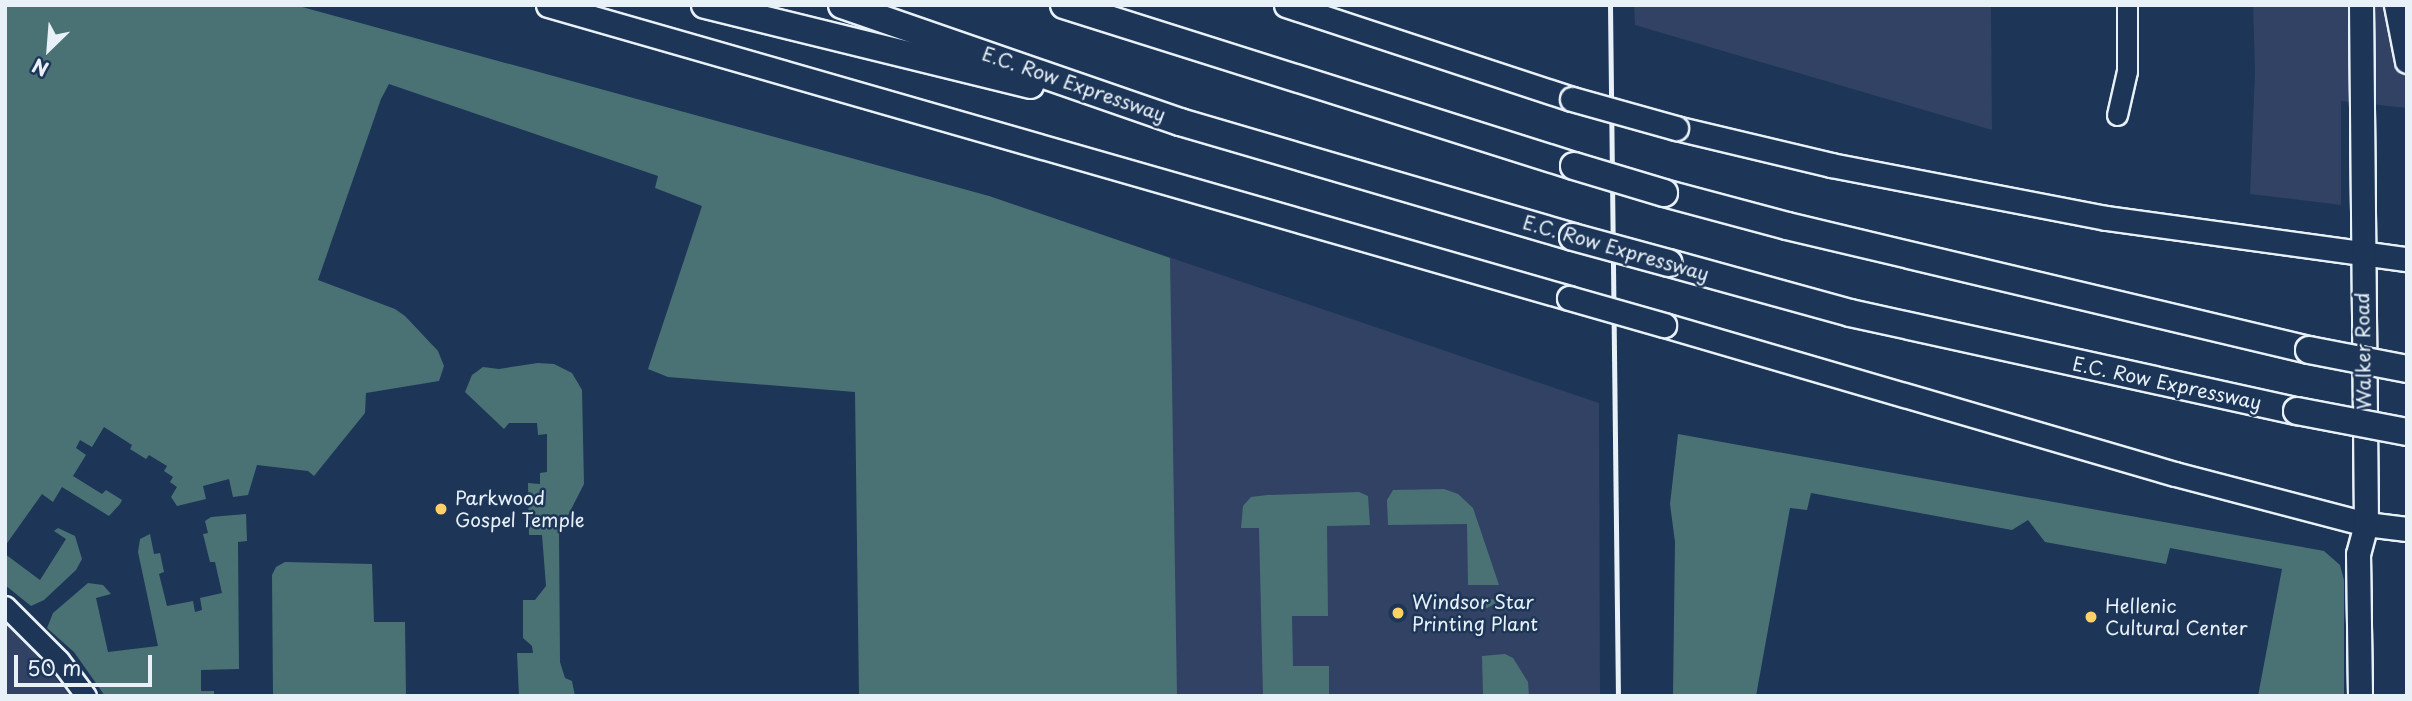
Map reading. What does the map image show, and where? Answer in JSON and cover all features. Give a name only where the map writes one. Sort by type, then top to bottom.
[{"type":"highway","points":[[705,5],[1180,122]]},
{"type":"highway","name":"E.C. Row Expressway","points":[[842,5],[1180,122],[1573,237],[1850,313],[2297,411],[2407,432]]},
{"type":"highway","points":[[1064,5],[1664,193],[1787,226],[2309,350],[2407,369]]},
{"type":"highway","points":[[1080,5],[1122,23]]},
{"type":"main road","points":[[548,5],[2175,474],[2366,524],[2407,529]]},
{"type":"main road","points":[[1286,5],[1572,99],[1676,128],[1831,165],[2106,218],[2407,259]]},
{"type":"main road","name":"Walker Road","points":[[2360,696],[2358,554],[2366,524],[2361,254],[2364,174],[2361,5]]},
{"type":"main road","points":[[2396,5],[2407,61]]},
{"type":"street","points":[[2117,115],[2127,71],[2127,5]]},
{"type":"street","points":[[5,606],[59,660],[86,696]]},
{"type":"shaded area","points":[[1634,5],[1991,5],[1992,130],[1635,25]]},
{"type":"shaded area","points":[[2253,5],[2407,5],[2407,108],[2341,101],[2341,205],[2250,194],[2255,71]]},
{"type":"shaded area","points":[[989,196],[1599,403],[1600,696],[984,696]]},
{"type":"shaded area","points":[[5,623],[18,634],[71,696],[5,696]]},
{"type":"green space","points":[[5,5],[295,5],[989,196],[1170,258],[1177,696],[859,696],[855,392],[668,377],[648,369],[702,206],[655,188],[658,176],[389,84],[381,99],[318,280],[395,309],[405,316],[438,351],[444,366],[439,381],[366,393],[365,413],[314,476],[308,471],[257,465],[248,495],[233,497],[229,479],[203,486],[206,499],[177,506],[171,497],[177,487],[170,482],[173,477],[164,471],[167,466],[149,455],[146,459],[130,449],[132,445],[104,427],[92,447],[80,440],[76,448],[86,455],[73,476],[102,494],[106,490],[122,500],[120,504],[109,516],[62,487],[53,502],[42,494],[5,546]]},
{"type":"green space","points":[[538,363],[554,364],[572,373],[582,390],[584,484],[559,533],[560,662],[565,678],[572,681],[575,696],[519,696],[517,653],[533,653],[532,646],[523,638],[523,600],[535,600],[546,586],[542,535],[529,535],[528,483],[540,484],[540,473],[547,472],[547,434],[538,435],[537,423],[509,423],[504,429],[465,392],[472,375],[483,367],[499,369]]},
{"type":"green space","points":[[1678,434],[2324,551],[2340,565],[2344,580],[2344,696],[2258,696],[2282,569],[2170,548],[2166,564],[2045,542],[2028,520],[2012,530],[1811,493],[1807,510],[1790,508],[1756,696],[1673,696],[1675,542],[1670,504]]},
{"type":"green space","points":[[1444,489],[1458,494],[1473,508],[1499,585],[1468,585],[1467,524],[1388,525],[1387,500],[1393,490]]},
{"type":"green space","points":[[1359,492],[1368,496],[1370,525],[1327,526],[1328,616],[1292,616],[1293,666],[1329,666],[1329,696],[1263,696],[1259,528],[1241,528],[1243,506],[1251,497],[1267,495]]},
{"type":"green space","points":[[246,514],[247,541],[238,542],[239,669],[201,670],[201,691],[214,691],[214,696],[105,696],[74,652],[47,628],[53,613],[88,583],[103,585],[111,594],[96,598],[108,652],[158,646],[138,552],[140,539],[150,534],[154,554],[160,553],[164,572],[159,574],[167,606],[193,601],[195,612],[202,610],[200,598],[222,593],[215,562],[210,562],[203,534],[208,533],[205,521],[211,517]]},
{"type":"green space","points":[[58,528],[75,536],[82,559],[76,570],[44,600],[31,606],[5,585],[5,554],[40,580],[66,539],[54,531]]},
{"type":"green space","points":[[285,562],[372,564],[374,622],[405,622],[406,696],[273,696],[272,575],[276,567]]},
{"type":"green space","points":[[1468,598],[1502,600],[1485,609],[1468,610]]},
{"type":"green space","points":[[1505,654],[1513,658],[1528,682],[1529,696],[1467,696],[1483,695],[1482,656]]},
{"type":"railway","points":[[1610,5],[1618,696]]},
{"type":"place","name":"Parkwood Gospel Temple","points":[[441,509]]},
{"type":"place","name":"Windsor Star Printing Plant","points":[[1398,613]]},
{"type":"place","name":"Hellenic Cultural Center","points":[[2091,617]]}]
